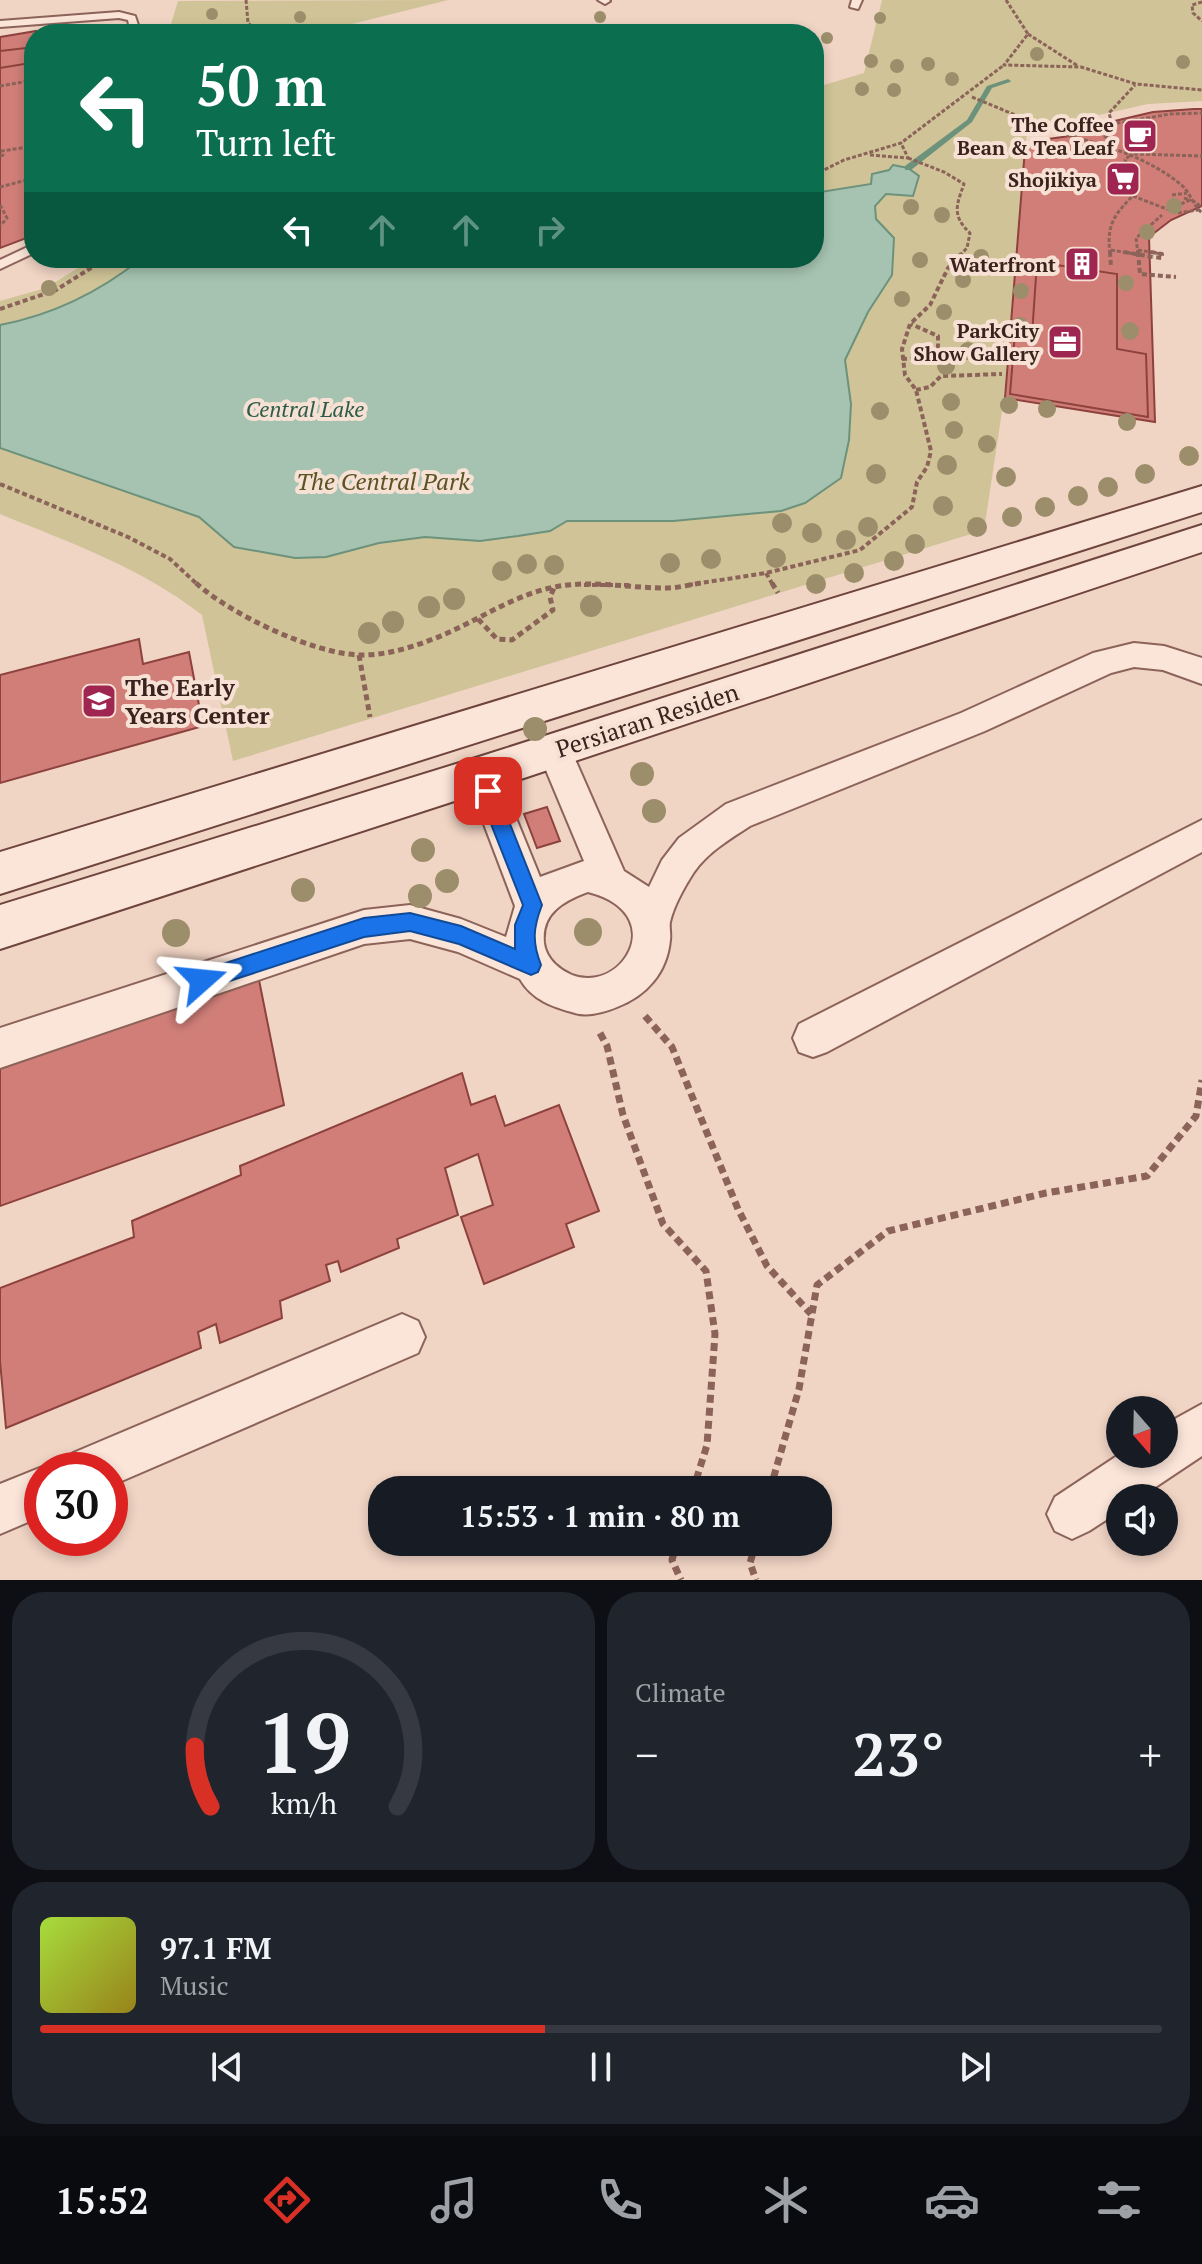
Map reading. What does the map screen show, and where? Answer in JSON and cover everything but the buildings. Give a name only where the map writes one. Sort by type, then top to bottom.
[{"type":"street","name":"Persiaran Residen","points":[[0,873],[1202,499]]},
{"type":"street","name":"Persiaran Residen","points":[[0,927],[555,751],[1202,538]]},
{"type":"street","points":[[651,923],[677,863],[704,835],[738,815],[973,722],[1104,662],[1134,655],[1164,658],[1202,671]]},
{"type":"street","points":[[555,751],[609,879]]},
{"type":"street","points":[[482,774],[533,905]]},
{"type":"street","points":[[813,1038],[1202,835]]},
{"type":"street","points":[[588,876],[609,879],[628,889],[643,904],[651,923],[652,942],[647,960],[636,976],[620,988],[601,995],[581,996],[561,991],[544,981],[531,965],[524,946],[524,925],[533,905],[547,890],[566,880],[588,876]]},
{"type":"street","points":[[0,1048],[364,927],[410,922],[461,936],[531,965]]},
{"type":"street","points":[[128,1454],[402,1337]]},
{"type":"street","points":[[1178,1444],[1202,1428]]},
{"type":"street","points":[[1072,1514],[1142,1468]]},
{"type":"street","points":[[0,1509],[24,1499]]},
{"type":"lane","points":[[0,24],[119,15],[132,18],[134,24]]},
{"type":"lane","points":[[0,265],[24,253]]},
{"type":"path","points":[[246,0],[249,24]]},
{"type":"path","points":[[1006,0],[1028,34],[1081,67],[1136,84],[1202,90]]},
{"type":"path","points":[[1202,2],[1192,5],[1193,13],[1202,21]]},
{"type":"path","points":[[824,170],[844,160],[901,143],[1004,65],[1028,34]]},
{"type":"path","points":[[1004,65],[1081,67]]},
{"type":"path","points":[[0,86],[24,82]]},
{"type":"path","points":[[1112,124],[1109,113],[1113,106],[1136,84]]},
{"type":"path","points":[[972,97],[1037,124]]},
{"type":"path","points":[[1202,113],[1170,114],[1112,124],[1104,132],[1104,136],[1132,155],[1202,156]]},
{"type":"path","points":[[1055,132],[1119,148],[1184,186],[1194,209],[1202,213]]},
{"type":"path","points":[[901,143],[908,158]]},
{"type":"path","points":[[0,156],[3,155],[2,151],[24,148]]},
{"type":"path","points":[[0,484],[128,537],[170,559],[216,601],[246,618],[301,641],[359,655],[398,651],[478,619],[516,597],[554,587],[608,583],[667,588],[766,573],[860,550],[912,507],[917,482],[927,467],[931,451],[916,390],[905,375],[902,359],[910,324],[930,305],[948,268],[967,248],[970,233],[956,221],[953,208],[964,184],[944,172],[908,158],[867,155]]},
{"type":"path","points":[[1111,267],[1108,235],[1112,219],[1137,191],[1136,181],[1125,160],[1132,155]]},
{"type":"path","points":[[0,187],[24,181]]},
{"type":"path","points":[[1133,196],[1177,213],[1188,213],[1200,208],[1190,200],[1172,195],[1187,193]]},
{"type":"path","points":[[1170,209],[1202,198]]},
{"type":"path","points":[[0,205],[7,218],[0,226]]},
{"type":"path","points":[[1162,215],[1136,238],[1140,274],[1176,277]]},
{"type":"path","points":[[1111,250],[1162,258],[1162,254],[1138,250]]},
{"type":"path","points":[[0,309],[52,294],[93,268]]},
{"type":"path","points":[[902,359],[929,358],[935,355],[940,342],[930,330],[910,324]]},
{"type":"path","points":[[916,390],[930,387],[938,377],[947,375],[956,378],[978,373],[1002,374]]},
{"type":"path","points":[[766,573],[782,601]]},
{"type":"path","points":[[478,619],[497,639],[512,640],[553,610],[550,597],[554,587]]},
{"type":"path","points":[[359,655],[371,728]]},
{"type":"path","points":[[620,988],[672,1047],[738,1209],[767,1266],[812,1315]]},
{"type":"path","points":[[581,996],[607,1046],[623,1115],[663,1224],[706,1271],[715,1334],[707,1445],[697,1476]]},
{"type":"path","points":[[774,1476],[799,1389],[817,1285],[888,1231],[1046,1193],[1147,1176],[1196,1116],[1202,1080]]},
{"type":"path","points":[[673,1556],[681,1580]]},
{"type":"path","points":[[752,1556],[750,1563],[756,1580]]},
{"type":"green space","points":[[448,0],[352,24],[171,24],[178,1]]},
{"type":"green space","name":"The Central Park","points":[[882,0],[1202,0],[1202,101],[1148,104],[1027,131],[1004,398],[984,530],[233,761],[202,615],[130,570],[0,514],[0,301],[46,288],[78,268],[824,268],[824,85],[864,73]]},
{"type":"water","name":"Central Lake","points":[[893,165],[908,168],[919,176],[913,196],[886,194],[875,206],[876,219],[894,238],[892,275],[868,312],[845,360],[851,404],[849,440],[841,478],[805,503],[781,511],[673,521],[567,521],[550,531],[518,536],[480,541],[425,537],[379,543],[326,557],[295,558],[234,547],[199,517],[0,448],[0,325],[38,315],[75,300],[128,268],[824,268],[824,191],[871,184],[872,174],[889,170]]},
{"type":"waterway","points":[[908,168],[970,121],[989,87],[1008,81]]},
{"type":"place","name":"The Coffee Bean & Tea Leaf","points":[[1140,136]]},
{"type":"place","name":"Shojikiya","points":[[1123,179]]},
{"type":"place","name":"Waterfront","points":[[1082,264]]},
{"type":"place","name":"ParkCity Show Gallery","points":[[1065,342]]},
{"type":"place","name":"The Early Years Center","points":[[99,701]]},
{"type":"route","points":[[202,980],[364,927],[410,922],[461,936],[531,965],[524,946],[524,925],[533,905],[520,880],[488,791]]}]
